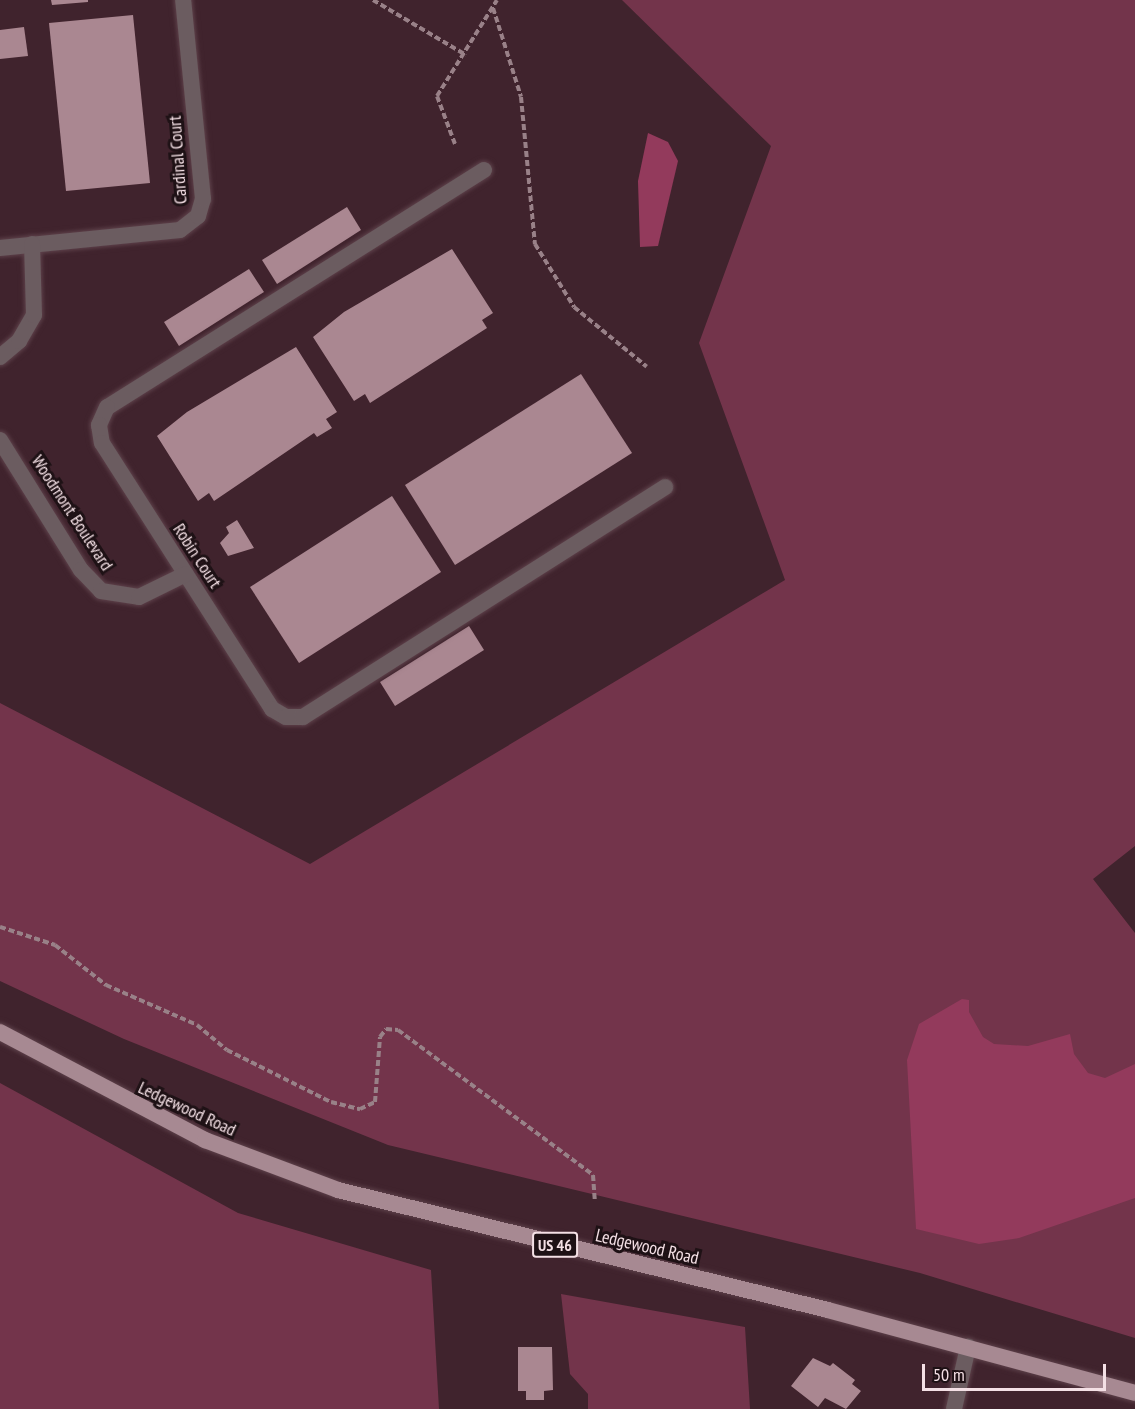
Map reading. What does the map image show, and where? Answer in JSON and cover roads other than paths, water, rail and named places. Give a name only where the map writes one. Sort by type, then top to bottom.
[{"type":"main road","name":"Ledgewood Road","points":[[0,1032],[205,1140],[338,1190],[968,1347],[1135,1394]]},
{"type":"street","name":"Cardinal Court","points":[[0,248],[180,230],[198,216],[203,199],[183,0]]},
{"type":"street","name":"Robin Court","points":[[484,170],[100,415],[102,443],[272,709],[286,717],[303,717],[665,487]]},
{"type":"street","points":[[0,357],[19,341],[34,315],[32,244]]},
{"type":"street","name":"Woodmont Boulevard","points":[[0,440],[81,570],[101,591],[140,597],[186,574]]},
{"type":"street","points":[[954,1409],[968,1347]]}]
